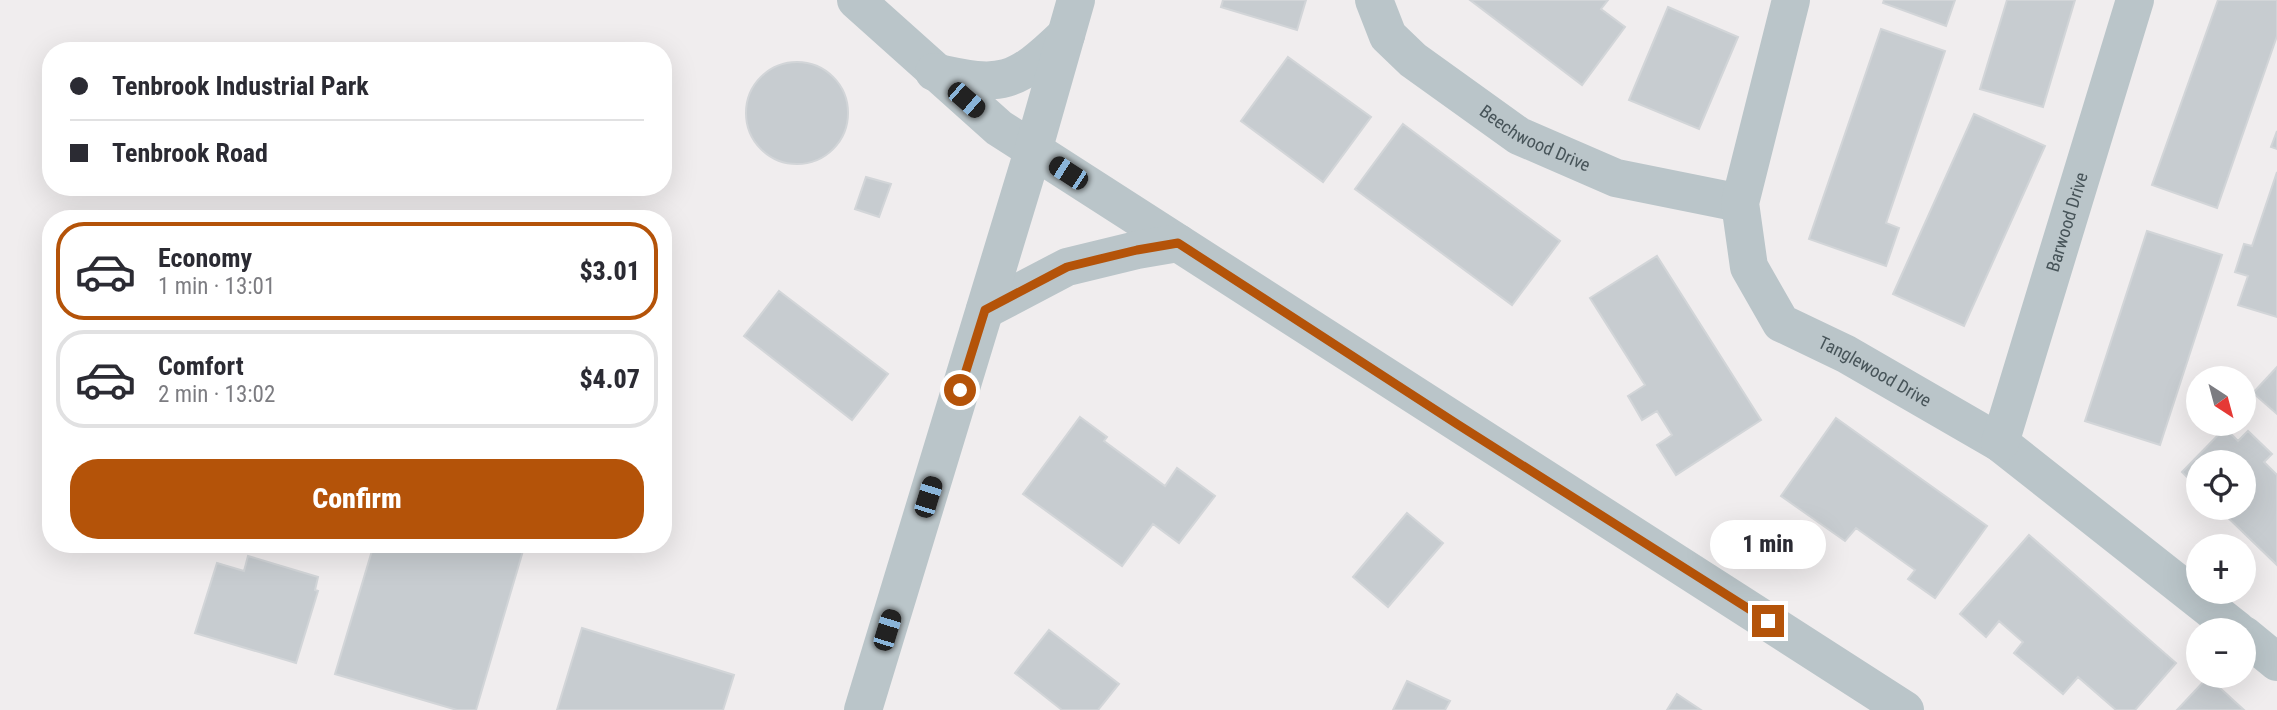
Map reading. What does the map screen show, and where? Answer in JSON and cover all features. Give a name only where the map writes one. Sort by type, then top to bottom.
[{"type":"street","points":[[856,0],[999,128],[1905,710]]},
{"type":"street","name":"Beechwood Drive","points":[[1374,0],[1388,36],[1413,60],[1520,136],[1616,178],[1740,203]]},
{"type":"street","name":"Tanglewood Drive","points":[[1791,0],[1740,203],[1749,267],[1781,323],[1846,354],[2000,443],[2222,618]]},
{"type":"street","name":"Barwood Drive","points":[[2000,443],[2135,0]]},
{"type":"street","points":[[934,72],[974,81],[1006,80],[1037,63],[1071,18]]},
{"type":"street","points":[[863,710],[1034,150],[1071,18]]},
{"type":"street","points":[[985,310],[1067,267],[1178,243]]},
{"type":"street","points":[[2256,645],[2277,662]]},
{"type":"building","points":[[1223,0],[1306,0],[1297,30],[1221,7]]},
{"type":"building","points":[[1470,0],[1608,0],[1601,9],[1625,27],[1582,85]]},
{"type":"building","points":[[1884,0],[1955,0],[1946,26],[1883,3]]},
{"type":"building","points":[[2007,0],[2075,0],[2043,107],[1980,89]]},
{"type":"building","points":[[2218,0],[2277,0],[2277,36],[2217,208],[2152,185]]},
{"type":"building","points":[[1668,7],[1738,37],[1699,129],[1629,100]]},
{"type":"building","points":[[1881,29],[1945,51],[1886,223],[1899,228],[1886,266],[1809,239]]},
{"type":"building","points":[[1288,57],[1371,117],[1323,182],[1241,121]]},
{"type":"building","points":[[797,62],[817,66],[833,77],[844,93],[848,113],[844,133],[833,149],[817,160],[797,164],[777,160],[761,149],[750,133],[746,113],[750,93],[761,77],[777,66]]},
{"type":"building","points":[[1974,114],[2045,146],[1964,326],[1893,294]]},
{"type":"building","points":[[1403,124],[1560,241],[1512,305],[1355,189]]},
{"type":"building","points":[[2277,131],[2277,149],[2271,147]]},
{"type":"building","points":[[2277,172],[2277,317],[2238,305],[2248,276],[2235,272],[2244,244],[2252,246]]},
{"type":"building","points":[[866,177],[891,184],[879,217],[855,209]]},
{"type":"building","points":[[2147,231],[2222,255],[2160,445],[2085,421]]},
{"type":"building","points":[[1657,256],[1761,420],[1676,475],[1657,445],[1672,435],[1657,411],[1642,420],[1628,396],[1645,385],[1590,298]]},
{"type":"building","points":[[779,291],[888,374],[852,420],[744,336]]},
{"type":"building","points":[[2277,367],[2277,414],[2256,396],[2256,390]]},
{"type":"building","points":[[1080,417],[1107,437],[1104,441],[1165,486],[1177,468],[1215,496],[1179,543],[1153,524],[1122,566],[1023,494]]},
{"type":"building","points":[[1836,418],[1987,526],[1935,598],[1908,579],[1915,570],[1856,528],[1845,541],[1781,496]]},
{"type":"building","points":[[2217,436],[2233,436],[2238,441],[2243,436],[2253,436],[2272,454],[2264,462],[2277,475],[2277,565],[2256,545],[2256,534],[2245,534],[2230,520],[2256,520],[2256,450],[2204,450]]},
{"type":"building","points":[[1407,513],[1443,543],[1388,607],[1353,577]]},
{"type":"building","points":[[2029,535],[2176,663],[2135,710],[2116,710],[2078,677],[2063,694],[2014,653],[2023,642],[1999,621],[1986,637],[1960,614]]},
{"type":"building","points":[[371,553],[522,553],[476,710],[457,710],[335,674]]},
{"type":"building","points":[[248,556],[318,577],[315,590],[318,591],[296,663],[195,633],[217,563],[244,571]]},
{"type":"building","points":[[582,628],[734,675],[723,710],[557,710]]},
{"type":"building","points":[[1049,630],[1119,684],[1098,710],[1062,710],[1015,673]]},
{"type":"building","points":[[1407,681],[1450,701],[1445,710],[1393,710]]},
{"type":"building","points":[[2198,688],[2220,688],[2244,710],[2177,710]]},
{"type":"building","points":[[1677,694],[1701,710],[1667,710]]},
{"type":"route","points":[[960,390],[985,310],[1067,267],[1178,243],[1768,621]]}]
